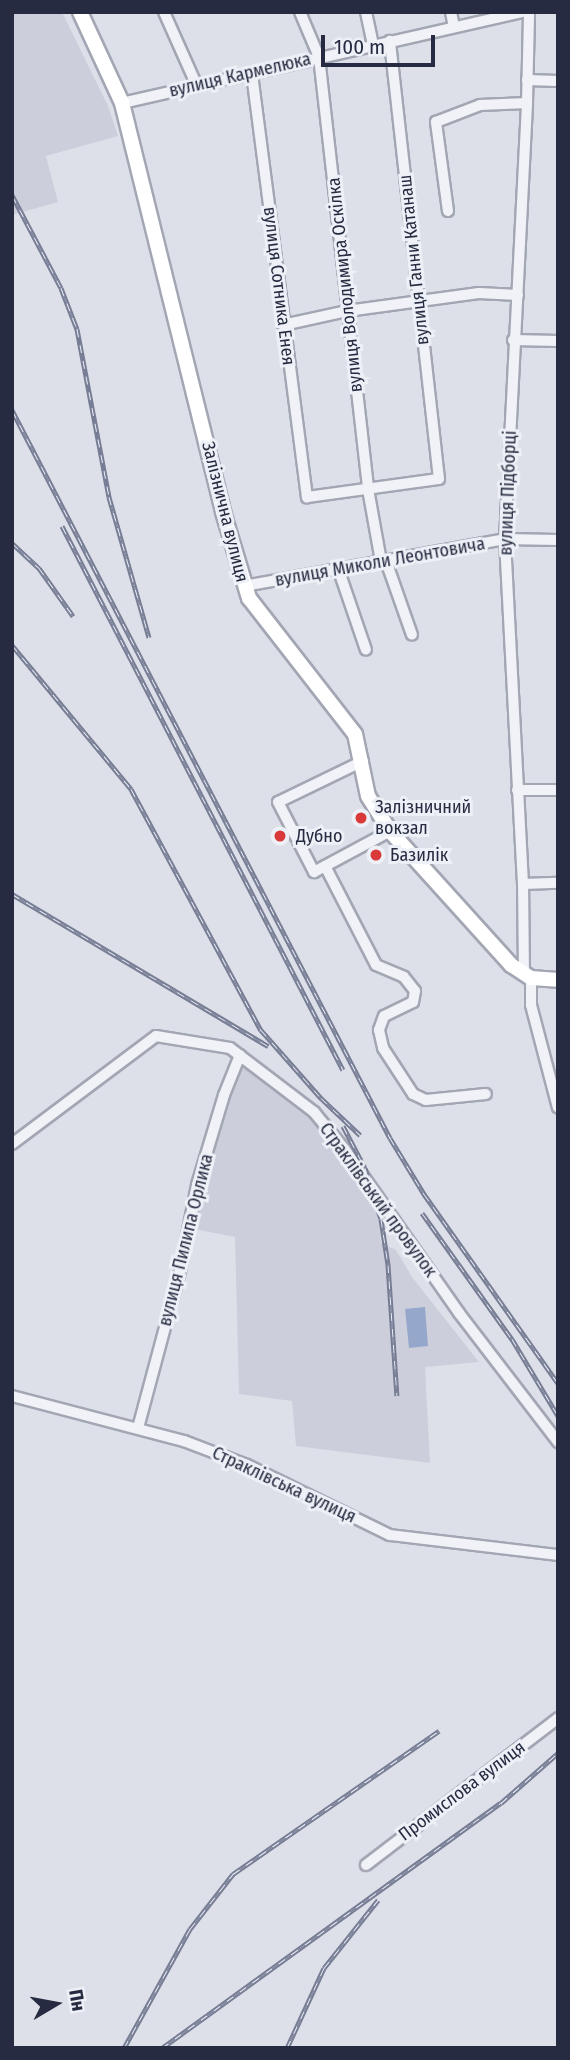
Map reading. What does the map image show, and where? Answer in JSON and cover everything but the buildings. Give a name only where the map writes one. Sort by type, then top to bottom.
[{"type":"main road","name":"Залізнична вулиця","points":[[80,12],[122,103],[244,586],[256,609],[345,718],[358,740],[368,796],[390,831],[498,953],[528,976]]},
{"type":"main road","points":[[528,976],[558,980]]},
{"type":"street","points":[[164,12],[197,86]]},
{"type":"street","name":"вулиця Володимира Оскілка","points":[[300,12],[319,57],[368,489],[384,561],[412,635]]},
{"type":"street","points":[[366,12],[373,45]]},
{"type":"street","points":[[451,12],[454,27]]},
{"type":"street","name":"вулиця Кармелюка","points":[[122,103],[522,12]]},
{"type":"street","name":"вулиця Підборці","points":[[528,976],[505,539],[527,103],[529,12]]},
{"type":"street","name":"вулиця Ганни Катанаш","points":[[368,489],[439,480],[390,41]]},
{"type":"street","name":"вулиця Сотника Енея","points":[[252,74],[307,497],[368,489]]},
{"type":"street","points":[[527,80],[558,81]]},
{"type":"street","points":[[448,211],[436,122],[480,105],[527,103]]},
{"type":"street","points":[[283,325],[347,311],[479,293],[517,295]]},
{"type":"street","points":[[513,340],[558,341]]},
{"type":"street","name":"вулиця Миколи Леонтовича","points":[[244,586],[505,539],[558,540]]},
{"type":"street","points":[[339,571],[366,650]]},
{"type":"street","points":[[363,761],[278,802],[314,872],[390,831]]},
{"type":"street","points":[[517,790],[558,790]]},
{"type":"street","points":[[325,866],[376,965],[404,977],[415,991],[413,1002],[384,1016],[379,1030],[383,1048],[413,1094],[426,1100],[486,1094]]},
{"type":"street","points":[[523,884],[558,883]]},
{"type":"street","points":[[528,976],[531,1005],[558,1108]]},
{"type":"street","name":"Страклівський провулок","points":[[13,1143],[156,1036],[230,1048],[314,1112],[345,1150],[459,1313],[558,1442]]},
{"type":"street","name":"вулиця Пилипа Орлика","points":[[138,1428],[180,1271],[197,1185],[224,1095],[240,1055]]},
{"type":"street","name":"Страклівська вулиця","points":[[12,1396],[138,1428],[247,1465],[390,1535],[558,1555]]},
{"type":"street","name":"Промислова вулиця","points":[[366,1865],[558,1718]]},
{"type":"shaded area","points":[[12,12],[62,12],[108,106],[118,136],[46,156],[58,202],[12,215]]},
{"type":"shaded area","points":[[240,1055],[314,1112],[376,1195],[381,1243],[396,1250],[412,1277],[479,1362],[425,1367],[430,1463],[296,1446],[292,1401],[239,1394],[235,1237],[189,1228]]},
{"type":"water","points":[[425,1307],[428,1346],[409,1348],[405,1309]]},
{"type":"railway","points":[[12,195],[61,288],[77,329],[109,497],[149,637]]},
{"type":"railway","points":[[12,410],[390,1138],[424,1194],[558,1383]]},
{"type":"railway","points":[[62,526],[343,1070]]},
{"type":"railway","points":[[12,543],[39,568],[73,616]]},
{"type":"railway","points":[[12,645],[131,789],[261,1030],[321,1098],[360,1135]]},
{"type":"railway","points":[[12,894],[268,1046]]},
{"type":"railway","points":[[343,1126],[365,1168],[381,1219],[388,1265],[397,1396]]},
{"type":"railway","points":[[422,1213],[512,1339],[558,1416]]},
{"type":"railway","points":[[124,2048],[190,1929],[233,1874],[439,1731]]},
{"type":"railway","points":[[162,2048],[501,1803],[558,1753]]},
{"type":"railway","points":[[287,2048],[324,1968],[378,1900]]},
{"type":"place","name":"Залізничний вокзал","points":[[361,818]]},
{"type":"place","name":"Дубно","points":[[280,836]]},
{"type":"place","name":"Базилік","points":[[376,855]]}]
